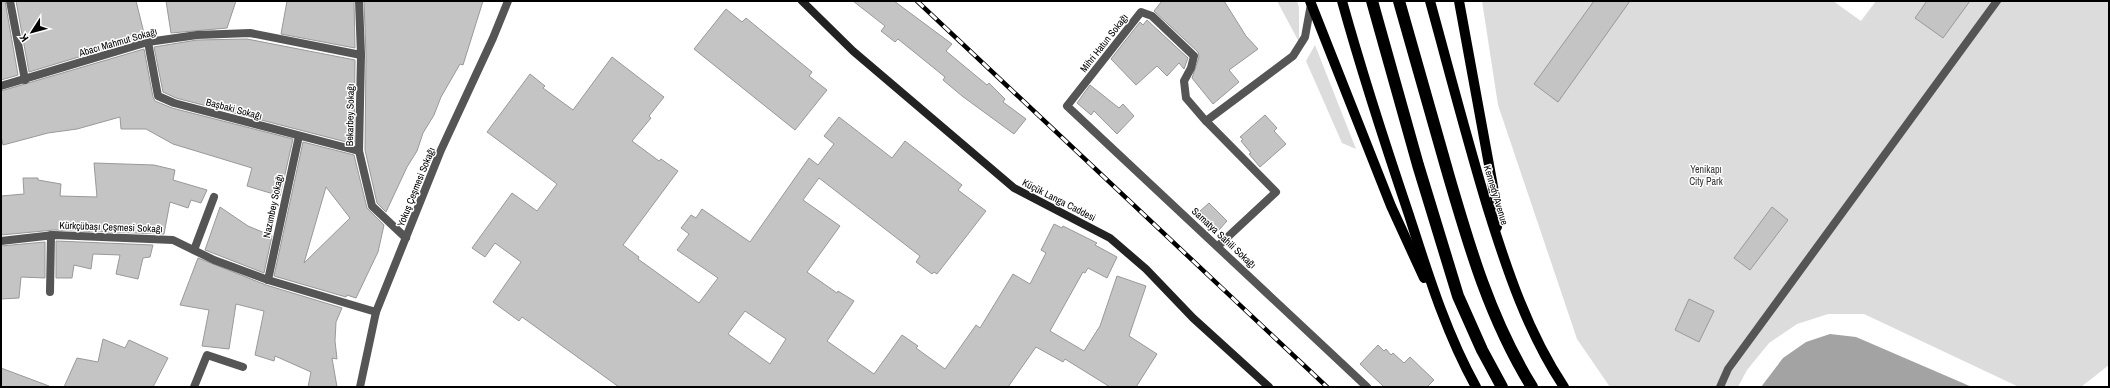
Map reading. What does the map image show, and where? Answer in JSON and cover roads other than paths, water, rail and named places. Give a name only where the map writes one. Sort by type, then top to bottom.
[{"type":"highway","points":[[1372,1],[1418,165],[1458,296],[1482,350],[1502,387]]},
{"type":"highway","points":[[1399,1],[1467,240],[1486,297],[1518,365],[1532,387]]},
{"type":"main road","points":[[1342,1],[1362,73],[1438,306]]},
{"type":"main road","name":"Kennedy Avenue","points":[[1430,1],[1479,181],[1498,242],[1530,326],[1564,387]]},
{"type":"main road","points":[[1459,1],[1496,203],[1498,242]]},
{"type":"main road","points":[[1311,2],[1391,206],[1414,258],[1438,306],[1462,362],[1476,387]]},
{"type":"street","points":[[10,1],[25,80]]},
{"type":"street","name":"Bekarbey Sokağı","points":[[360,1],[361,55],[359,151],[372,206],[406,238]]},
{"type":"street","name":"Yokuş Çeşmesi Sokağı","points":[[360,387],[376,312],[441,150],[493,38],[508,1]]},
{"type":"street","name":"Küçük Langa Caddesi","points":[[802,1],[853,51],[1014,188],[1110,238],[1146,270],[1193,318],[1269,387]]},
{"type":"street","points":[[1720,387],[1732,363],[1997,1]]},
{"type":"street","points":[[1206,122],[1293,56],[1305,37],[1311,2]]},
{"type":"street","name":"Mihri Hatun Sokağı","points":[[1067,106],[1141,12],[1152,16],[1194,56],[1191,68],[1184,81],[1186,98],[1206,122],[1276,192],[1218,246]]},
{"type":"street","name":"Abacı Mahmut Sokağı","points":[[1,86],[148,42],[197,35],[250,33],[361,55]]},
{"type":"street","name":"Başbaki Sokağı","points":[[148,42],[158,96],[174,103],[359,151]]},
{"type":"street","name":"Samatya Sahili Sokağı","points":[[1067,106],[1367,387]]},
{"type":"street","name":"Nazımbey Sokağı","points":[[268,280],[299,136]]},
{"type":"street","points":[[194,250],[214,197]]},
{"type":"street","points":[[50,292],[51,235]]},
{"type":"street","name":"Kürkçübaşı Çeşmesi Sokağı","points":[[1,241],[51,235],[107,236],[172,240],[214,260],[268,280],[376,312]]},
{"type":"street","points":[[194,387],[207,355],[244,367]]},
{"type":"railway","points":[[917,1],[1327,387]]},
{"type":"park label","name":"Yenikapı City Park","points":[[1706,174]]}]
